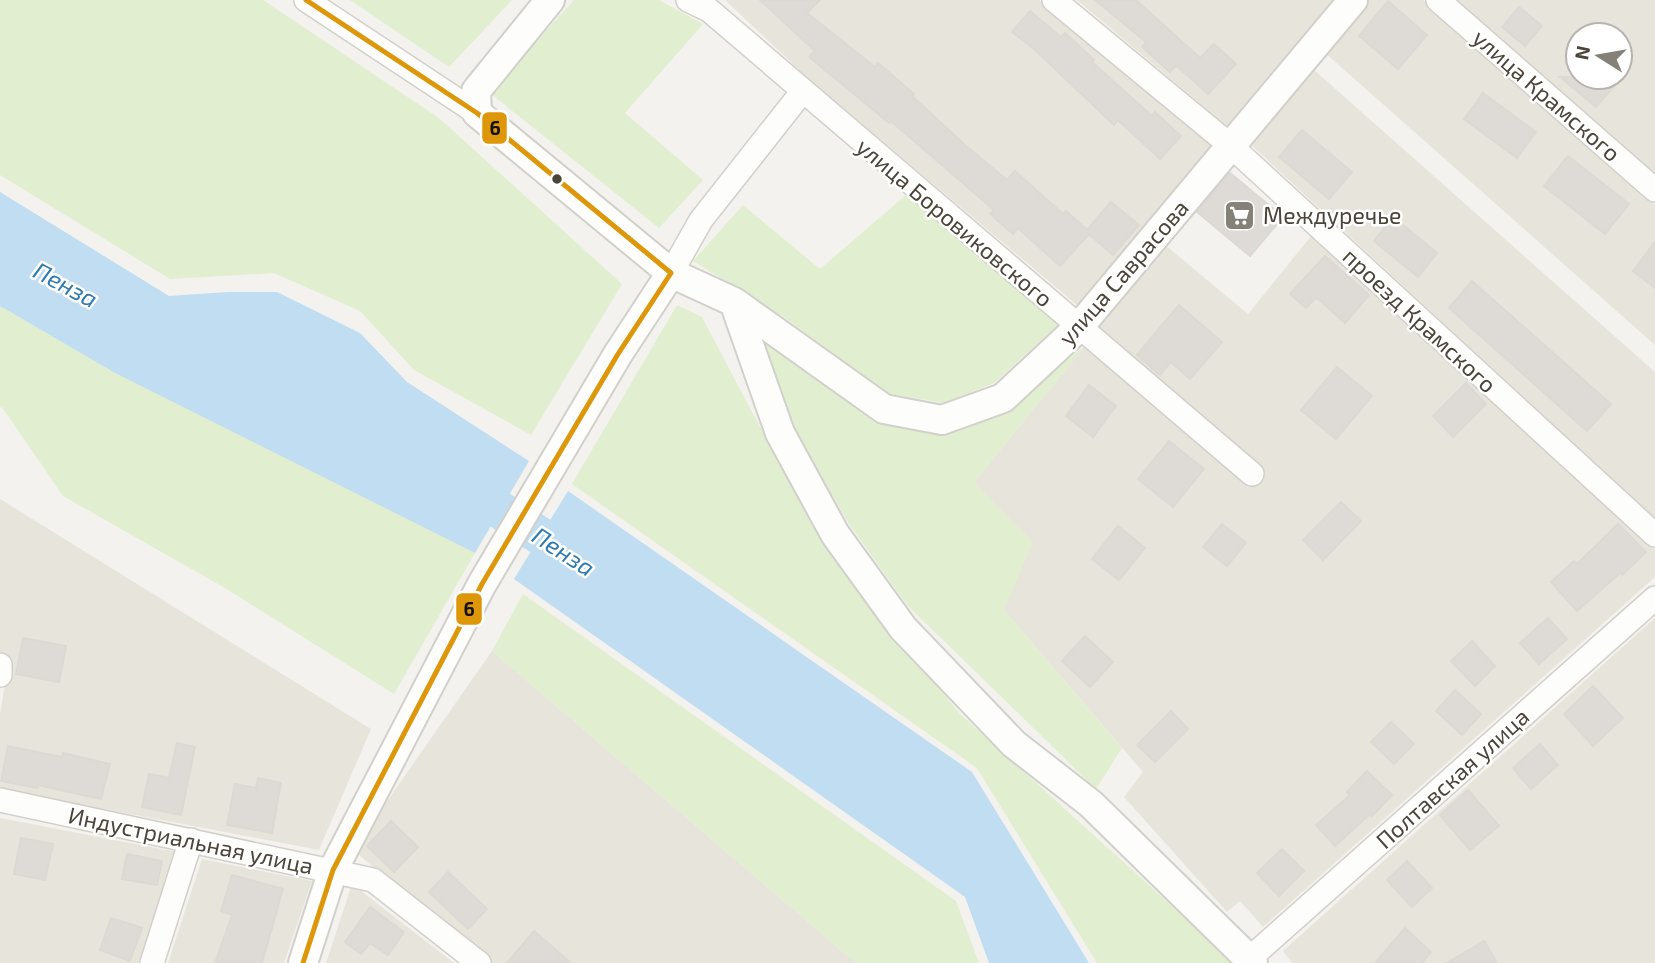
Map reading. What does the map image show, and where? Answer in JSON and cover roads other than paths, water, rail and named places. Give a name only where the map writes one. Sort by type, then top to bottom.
[{"type":"street","points":[[306,0],[477,113]]},
{"type":"street","points":[[477,113],[476,91],[550,0]]},
{"type":"street","name":"улица Боровиковского","points":[[688,0],[709,10],[1252,474]]},
{"type":"street","name":"проезд Крамского","points":[[1054,0],[1231,146],[1655,535]]},
{"type":"street","name":"улица Саврасова","points":[[477,113],[671,273],[734,302],[884,410],[942,419],[1003,398],[1079,327],[1353,0]]},
{"type":"street","name":"улица Крамского","points":[[1438,0],[1655,190]]},
{"type":"street","points":[[303,963],[333,870],[482,584],[701,220],[802,92]]},
{"type":"street","points":[[734,302],[780,433],[835,534],[903,628],[1014,744],[1091,804],[1251,961]]},
{"type":"street","name":"Полтавская улица","points":[[1251,961],[1655,598]]},
{"type":"street","points":[[0,665],[0,675]]},
{"type":"street","name":"Индустриальная улица","points":[[0,800],[373,880],[479,963]]},
{"type":"street","points":[[152,963],[191,840]]},
{"type":"water","points":[[0,192],[169,296],[277,292],[360,333],[407,382],[529,461],[475,553],[115,373],[0,306]]},
{"type":"water","points":[[568,491],[972,772],[1089,963],[989,963],[965,897],[514,579]]},
{"type":"waterway","name":"Пенза","points":[[455,481],[584,564]]},
{"type":"place","name":"Междуречье","points":[[1240,215]]}]
